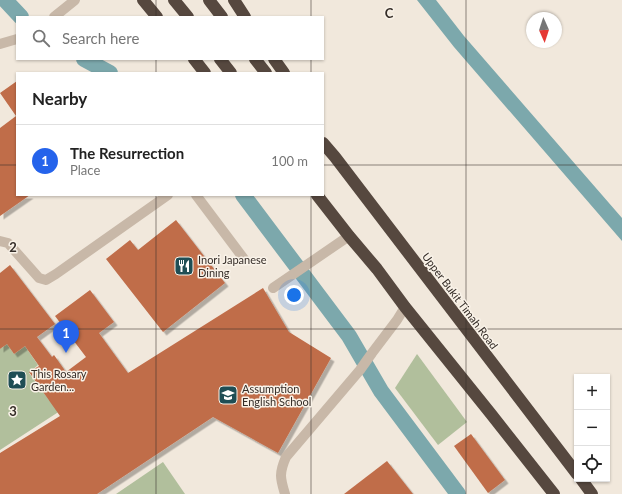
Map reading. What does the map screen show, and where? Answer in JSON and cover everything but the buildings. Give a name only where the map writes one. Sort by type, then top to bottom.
[{"type":"highway","points":[[143,0],[157,16]]},
{"type":"highway","points":[[174,0],[187,16]]},
{"type":"highway","points":[[209,0],[221,16]]},
{"type":"highway","points":[[234,0],[244,16]]},
{"type":"highway","points":[[195,60],[204,72]]},
{"type":"highway","points":[[221,60],[230,72]]},
{"type":"highway","points":[[256,60],[265,72]]},
{"type":"highway","points":[[275,60],[283,72]]},
{"type":"highway","points":[[324,138],[335,157]]},
{"type":"highway","name":"Upper Bukit Timah Road","points":[[324,145],[335,157],[574,470]]},
{"type":"highway","points":[[318,196],[554,494]]},
{"type":"highway","points":[[582,482],[592,494]]},
{"type":"street","points":[[55,16],[75,0]]},
{"type":"street","points":[[0,44],[16,39]]},
{"type":"street","points":[[0,241],[8,243],[39,278],[46,280],[167,196]]},
{"type":"street","points":[[197,196],[244,259]]},
{"type":"street","points":[[273,288],[349,236]]},
{"type":"street","points":[[285,494],[280,478],[281,468],[286,457],[360,370],[405,307]]},
{"type":"green space","points":[[7,344],[14,354],[25,346],[38,365],[29,373],[49,400],[83,396],[0,450],[0,349]]},
{"type":"green space","points":[[417,354],[467,422],[438,445],[395,388]]},
{"type":"green space","points":[[163,462],[185,494],[116,494]]},
{"type":"water","points":[[417,0],[436,0],[464,36],[622,218],[622,241],[454,47]]},
{"type":"waterway","points":[[5,0],[20,16]]},
{"type":"waterway","points":[[86,60],[108,72]]},
{"type":"waterway","points":[[244,196],[349,336],[381,391],[458,494]]},
{"type":"place","name":"Inori Japanese Dining","points":[[184,266]]},
{"type":"place","name":"The Resurrection","points":[[66,353]]},
{"type":"place","name":"This Rosary Garden...","points":[[17,380]]},
{"type":"place","name":"Assumption English School","points":[[228,395]]}]
